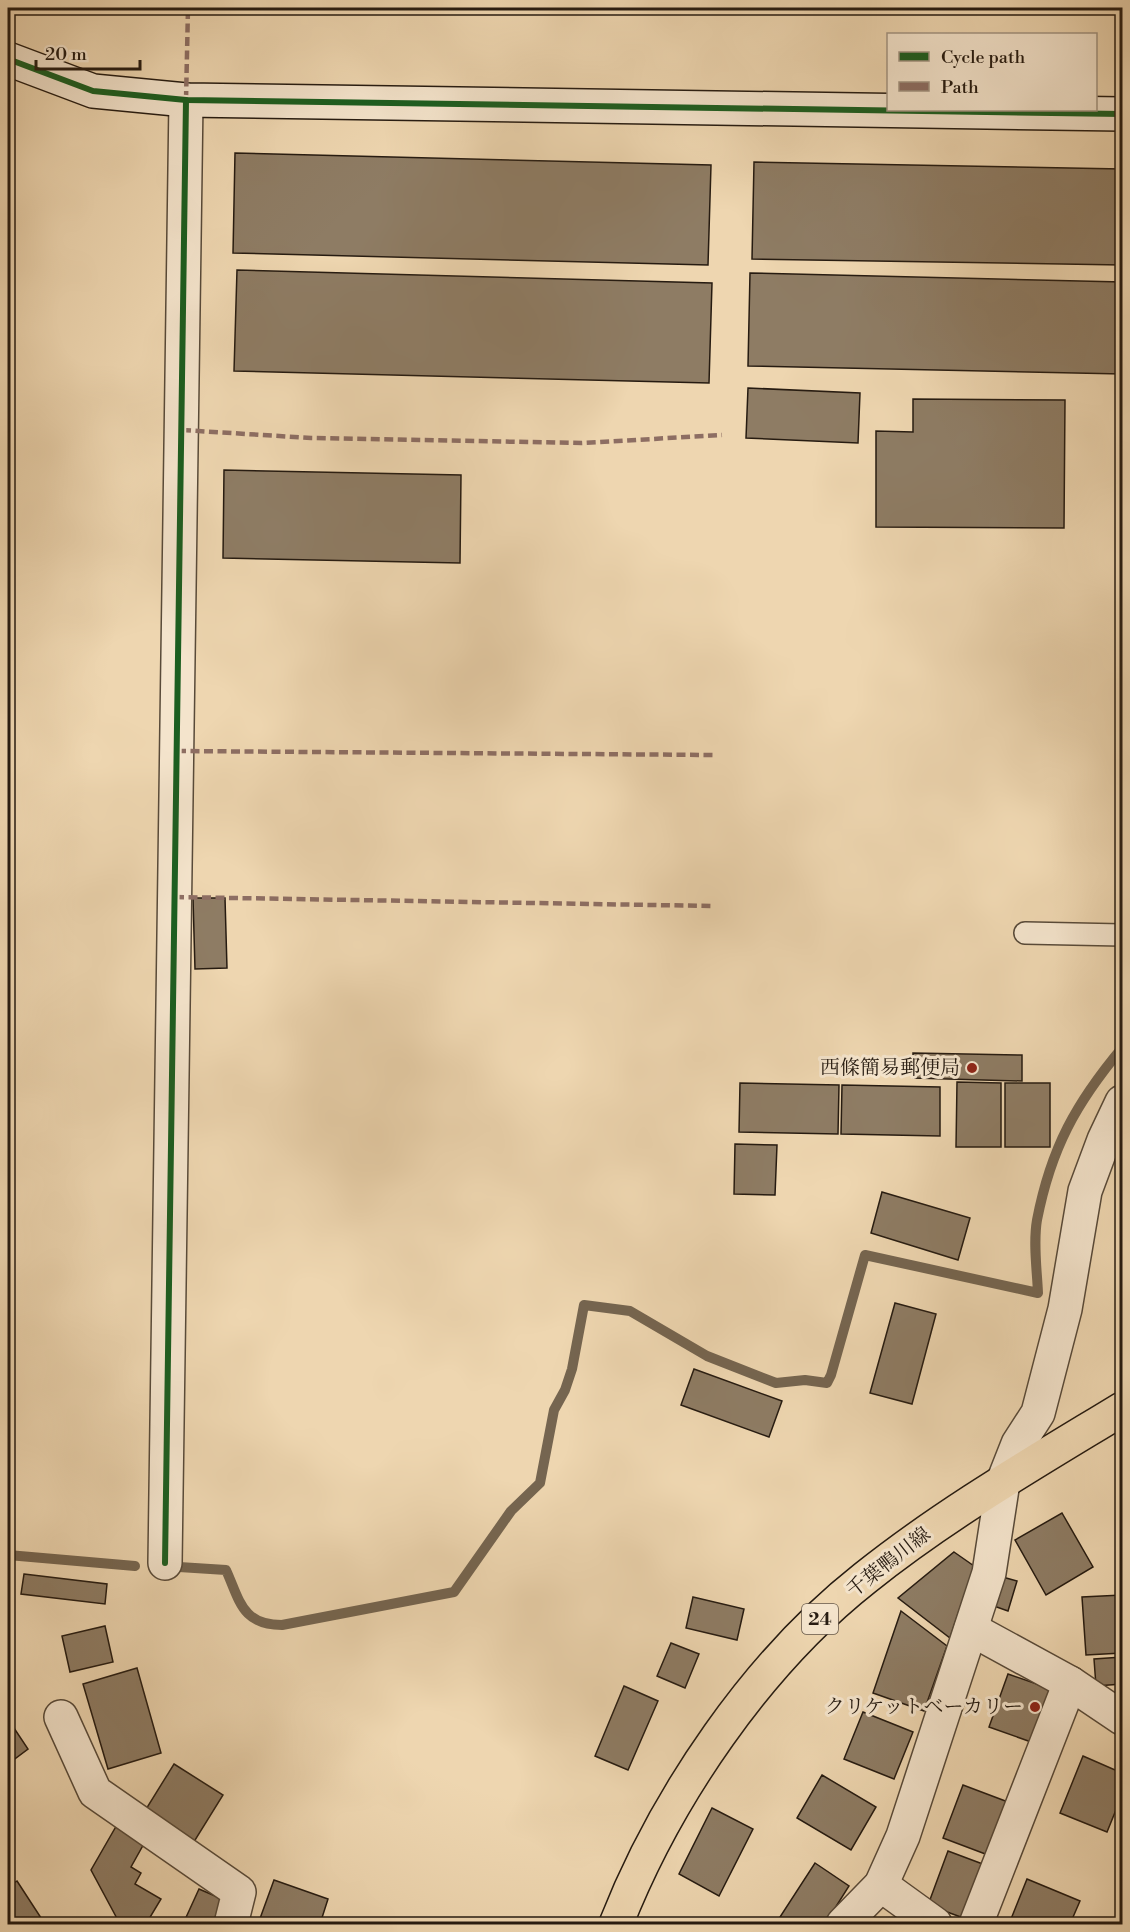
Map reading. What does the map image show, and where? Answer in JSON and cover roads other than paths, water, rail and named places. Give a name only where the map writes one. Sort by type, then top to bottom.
[{"type":"main road","name":"千葉鴨川線","points":[[616,1924],[655,1842],[692,1777],[744,1702],[788,1650],[864,1579],[1003,1482],[1122,1409]]},
{"type":"street","points":[[8,59],[93,91],[186,100],[887,110]]},
{"type":"street","points":[[165,1563],[186,100]]},
{"type":"street","points":[[921,111],[1122,114]]},
{"type":"street","points":[[843,1924],[881,1885],[903,1836],[989,1573],[1003,1482],[1018,1444],[1038,1413],[1065,1309],[1085,1191],[1104,1140],[1122,1102]]},
{"type":"street","points":[[971,1629],[1070,1683],[1122,1718]]},
{"type":"street","points":[[976,1924],[1070,1683]]},
{"type":"street","points":[[61,1717],[95,1792],[239,1892],[231,1924]]},
{"type":"street","points":[[881,1885],[935,1924]]},
{"type":"lane","points":[[1025,933],[1122,935]]},
{"type":"waterway","points":[[179,1567],[226,1570],[244,1609],[258,1621],[269,1624],[282,1625],[454,1592],[511,1511],[540,1483],[554,1410],[565,1390],[572,1369],[584,1305],[630,1311],[707,1356],[776,1383],[805,1380],[827,1383],[865,1255],[1038,1293],[1036,1229],[1050,1170],[1058,1148],[1079,1108],[1091,1088],[1122,1048]]},
{"type":"waterway","points":[[8,1555],[135,1566]]},
{"type":"place","name":"西條簡易郵便局","points":[[972,1068]]},
{"type":"place","name":"クリケットベーカリー","points":[[1035,1707]]}]
